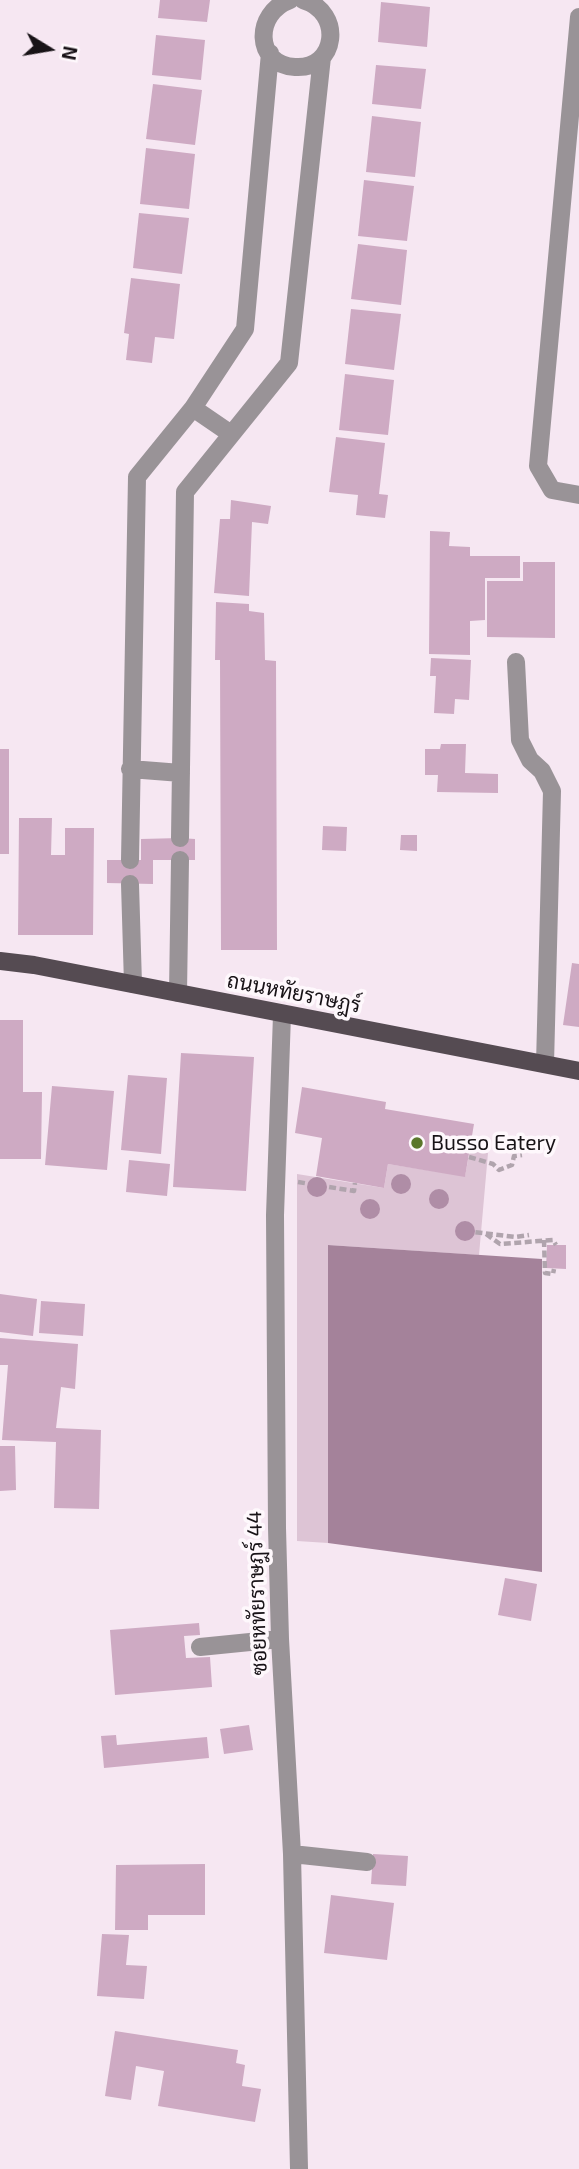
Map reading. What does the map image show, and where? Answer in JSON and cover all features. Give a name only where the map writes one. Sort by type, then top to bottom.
[{"type":"main road","name":"ถนนหทัยราษฎร์","points":[[0,961],[579,1071]]},
{"type":"street","points":[[290,0],[273,5],[263,36],[276,61],[305,67],[321,57],[331,38],[328,9],[321,9],[303,0]]},
{"type":"street","points":[[579,17],[538,466],[552,490],[579,495]]},
{"type":"street","points":[[130,860],[137,477],[193,408],[245,329],[270,53]]},
{"type":"street","points":[[180,838],[185,492],[289,363],[321,57]]},
{"type":"street","points":[[193,408],[231,434]]},
{"type":"street","points":[[516,662],[520,740],[530,760],[542,771],[552,791],[544,1064]]},
{"type":"street","points":[[131,769],[181,773]]},
{"type":"street","points":[[178,993],[180,860]]},
{"type":"street","points":[[130,884],[132,984]]},
{"type":"street","name":"ซอยหทัยราษฎร์ 44","points":[[282,1015],[276,1178],[277,1528],[280,1639],[292,1854],[299,2169]]},
{"type":"street","points":[[201,1647],[280,1639]]},
{"type":"street","points":[[292,1854],[367,1862]]},
{"type":"path","points":[[469,1157],[493,1164],[499,1170],[512,1166],[514,1156],[522,1155]]},
{"type":"path","points":[[276,1178],[354,1191],[355,1183]]},
{"type":"path","points":[[464,1231],[514,1237],[529,1235]]},
{"type":"path","points":[[486,1234],[500,1244],[553,1240],[556,1245]]},
{"type":"path","points":[[544,1240],[545,1273],[553,1274],[554,1269]]},
{"type":"shaded area","points":[[470,1150],[488,1153],[479,1255],[328,1245],[328,1543],[297,1541],[297,1174],[384,1188],[388,1164],[465,1176]]},
{"type":"shaded area","points":[[328,1245],[542,1259],[542,1572],[328,1543]]},
{"type":"building","points":[[160,0],[210,0],[207,22],[158,18]]},
{"type":"building","points":[[381,2],[430,7],[427,47],[378,42]]},
{"type":"building","points":[[156,35],[205,40],[201,80],[152,75]]},
{"type":"building","points":[[376,65],[426,69],[421,109],[372,104]]},
{"type":"building","points":[[153,84],[202,90],[195,145],[146,139]]},
{"type":"building","points":[[372,116],[421,122],[415,177],[366,172]]},
{"type":"building","points":[[146,148],[195,154],[189,209],[140,204]]},
{"type":"building","points":[[364,180],[414,186],[407,241],[358,236]]},
{"type":"building","points":[[139,213],[189,218],[182,274],[133,268]]},
{"type":"building","points":[[358,244],[407,250],[401,305],[351,299]]},
{"type":"building","points":[[131,278],[180,284],[174,339],[155,337],[152,363],[126,360],[129,334],[124,333]]},
{"type":"building","points":[[351,309],[401,314],[394,370],[345,364]]},
{"type":"building","points":[[345,374],[394,380],[388,435],[339,430]]},
{"type":"building","points":[[336,437],[385,443],[379,494],[388,495],[385,518],[356,515],[358,495],[329,492]]},
{"type":"building","points":[[231,500],[271,506],[268,524],[252,522],[249,596],[214,593],[220,519],[230,519]]},
{"type":"building","points":[[430,531],[450,532],[449,546],[470,547],[470,556],[520,556],[520,578],[485,578],[485,620],[470,621],[470,655],[429,654]]},
{"type":"building","points":[[523,562],[555,562],[555,638],[487,637],[487,581],[523,581]]},
{"type":"building","points":[[216,602],[249,604],[249,611],[264,613],[265,660],[276,661],[277,950],[221,950],[220,660],[215,660]]},
{"type":"building","points":[[431,658],[471,660],[469,700],[455,699],[454,714],[434,713],[436,676],[430,676]]},
{"type":"building","points":[[441,744],[466,744],[465,773],[498,774],[498,793],[437,792],[438,775],[425,775],[425,749],[440,749]]},
{"type":"building","points":[[0,749],[9,749],[9,854],[0,854]]},
{"type":"building","points":[[19,818],[52,818],[51,855],[65,855],[65,828],[94,828],[93,935],[18,935]]},
{"type":"building","points":[[323,826],[347,827],[346,851],[322,850]]},
{"type":"building","points":[[401,835],[417,835],[417,851],[400,850]]},
{"type":"building","points":[[141,839],[195,839],[195,860],[153,860],[153,884],[107,883],[107,860],[141,860]]},
{"type":"building","points":[[572,963],[579,964],[579,1027],[563,1025]]},
{"type":"building","points":[[0,1020],[23,1020],[23,1092],[42,1092],[41,1159],[0,1159]]},
{"type":"building","points":[[181,1053],[254,1057],[246,1191],[173,1187]]},
{"type":"building","points":[[128,1075],[167,1078],[161,1154],[121,1150]]},
{"type":"building","points":[[52,1086],[114,1091],[107,1170],[45,1165]]},
{"type":"building","points":[[302,1087],[386,1102],[385,1109],[474,1124],[465,1177],[388,1164],[384,1188],[316,1176],[322,1138],[295,1133]]},
{"type":"building","points":[[129,1160],[170,1164],[167,1196],[126,1192]]},
{"type":"building","points":[[547,1245],[566,1245],[566,1269],[546,1268]]},
{"type":"building","points":[[0,1294],[37,1299],[33,1336],[0,1332]]},
{"type":"building","points":[[41,1301],[85,1304],[83,1336],[39,1333]]},
{"type":"building","points":[[0,1338],[78,1344],[75,1389],[61,1387],[56,1428],[101,1430],[99,1509],[54,1508],[56,1442],[2,1440],[8,1365],[0,1365]]},
{"type":"building","points":[[0,1446],[15,1446],[16,1490],[0,1491]]},
{"type":"building","points":[[505,1578],[537,1584],[531,1621],[498,1615]]},
{"type":"building","points":[[199,1623],[200,1635],[184,1636],[186,1658],[210,1657],[212,1687],[115,1695],[110,1630]]},
{"type":"building","points":[[249,1725],[253,1750],[224,1754],[220,1729]]},
{"type":"building","points":[[116,1735],[117,1745],[207,1737],[209,1758],[104,1768],[101,1736]]},
{"type":"building","points":[[373,1854],[408,1856],[406,1886],[371,1884]]},
{"type":"building","points":[[205,1864],[205,1915],[148,1915],[148,1930],[115,1930],[116,1865]]},
{"type":"building","points":[[331,1895],[394,1903],[387,1960],[324,1953]]},
{"type":"building","points":[[102,1934],[129,1935],[126,1965],[147,1966],[144,1999],[97,1996]]},
{"type":"building","points":[[115,2031],[238,2050],[236,2063],[245,2065],[242,2086],[261,2089],[255,2122],[158,2106],[164,2071],[136,2066],[131,2100],[105,2096]]},
{"type":"place","name":"Busso Eatery","points":[[417,1143]]}]
